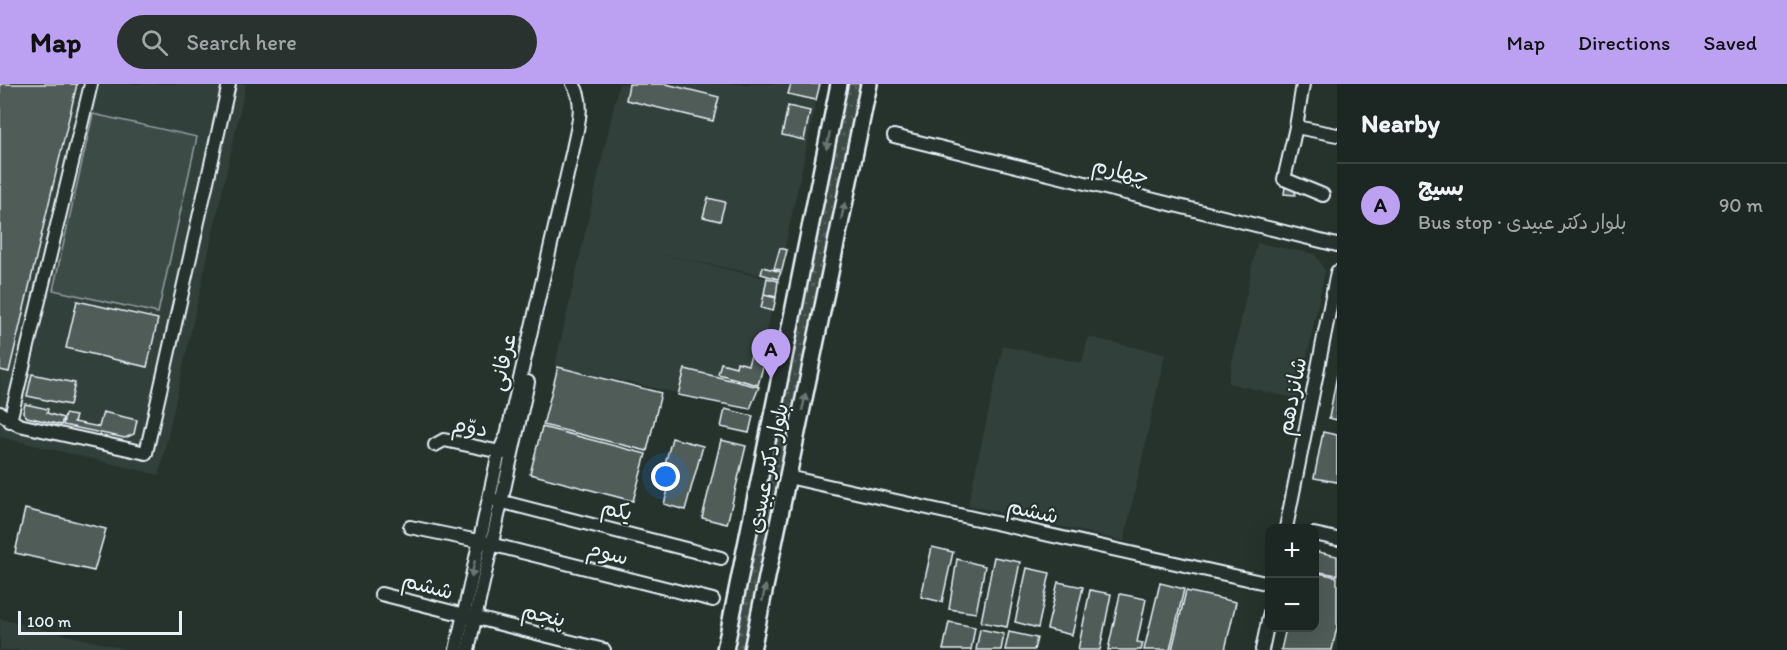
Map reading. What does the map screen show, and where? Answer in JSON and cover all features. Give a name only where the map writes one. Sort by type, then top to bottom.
[{"type":"main road","name":"بلوار دکتر عبیدی","points":[[725,650],[839,84]]},
{"type":"main road","name":"بلوار دکتر عبیدی","points":[[752,650],[869,84]]},
{"type":"street","points":[[10,421],[91,84]]},
{"type":"street","points":[[0,412],[19,425],[146,453],[230,84]]},
{"type":"street","name":"عرفانی","points":[[468,650],[469,617],[478,541],[499,452],[507,435],[573,149],[580,111],[575,84]]},
{"type":"street","name":"عرفانی","points":[[456,650],[492,545],[585,120],[584,97],[575,84]]},
{"type":"street","points":[[1303,84],[1284,179],[1323,195]]},
{"type":"street","points":[[1296,127],[1337,135]]},
{"type":"street","name":"چهارم","points":[[894,136],[1337,245]]},
{"type":"street","name":"شانزدهم","points":[[1288,524],[1337,272]]},
{"type":"street","name":"دوّم","points":[[435,445],[444,440],[512,454]]},
{"type":"street","name":"ششم","points":[[788,477],[1265,583]]},
{"type":"street","name":"یکم","points":[[488,498],[721,558]]},
{"type":"street","points":[[410,527],[478,541]]},
{"type":"street","points":[[1319,535],[1337,539]]},
{"type":"street","name":"سوم","points":[[478,541],[713,600]]},
{"type":"street","name":"ششم","points":[[381,594],[469,617]]},
{"type":"street","name":"پنجم","points":[[469,617],[604,650]]},
{"type":"street","points":[[1262,650],[1265,632]]},
{"type":"shaded area","points":[[0,84],[246,84],[159,475],[1,437],[0,440]]},
{"type":"shaded area","points":[[619,84],[820,84],[778,279],[653,252],[778,281],[750,409],[555,366]]},
{"type":"shaded area","points":[[847,84],[863,84],[746,650],[730,650]]},
{"type":"shaded area","points":[[93,114],[197,137],[158,313],[53,290]]},
{"type":"shaded area","points":[[1257,243],[1315,254],[1325,271],[1298,399],[1228,383]]},
{"type":"shaded area","points":[[1088,337],[1165,354],[1124,541],[968,505],[1003,346],[1082,363]]},
{"type":"shaded area","points":[[0,619],[129,650],[0,650]]},
{"type":"building","points":[[0,84],[77,84],[9,372],[0,370]]},
{"type":"building","points":[[629,84],[666,84],[719,97],[713,121],[626,100]]},
{"type":"building","points":[[791,84],[820,84],[816,100],[788,94]]},
{"type":"building","points":[[788,106],[810,111],[804,140],[782,135]]},
{"type":"building","points":[[1285,187],[1296,188],[1295,195],[1284,194]]},
{"type":"building","points":[[708,198],[725,202],[720,221],[703,217]]},
{"type":"building","points":[[780,248],[787,250],[782,270],[774,269]]},
{"type":"building","points":[[763,267],[781,272],[778,279],[761,274]]},
{"type":"building","points":[[767,278],[778,281],[776,297],[764,294]]},
{"type":"building","points":[[764,295],[776,298],[773,311],[761,308]]},
{"type":"building","points":[[77,301],[158,319],[147,367],[66,348]]},
{"type":"building","points":[[752,352],[766,356],[758,385],[718,374],[721,363],[736,367],[737,362],[748,365]]},
{"type":"building","points":[[558,367],[661,393],[647,451],[543,425]]},
{"type":"building","points":[[685,369],[759,387],[750,409],[678,395]]},
{"type":"building","points":[[32,374],[75,383],[70,405],[27,396]]},
{"type":"building","points":[[1337,375],[1337,420],[1329,418]]},
{"type":"building","points":[[25,404],[48,409],[47,413],[63,418],[61,425],[27,417],[23,412]]},
{"type":"building","points":[[725,409],[753,416],[749,433],[721,427]]},
{"type":"building","points":[[103,412],[137,420],[134,434],[125,438],[63,425],[65,414],[76,416],[74,422],[99,427]]},
{"type":"building","points":[[542,427],[646,454],[633,501],[530,474]]},
{"type":"building","points":[[1323,432],[1337,435],[1337,482],[1314,478]]},
{"type":"building","points":[[672,438],[703,446],[685,510],[664,504],[672,475],[663,472]]},
{"type":"building","points":[[721,440],[746,446],[727,524],[702,518]]},
{"type":"building","points":[[25,509],[106,529],[94,571],[15,553]]},
{"type":"building","points":[[932,547],[953,552],[942,602],[921,597]]},
{"type":"building","points":[[1319,552],[1337,556],[1337,575],[1319,572]]},
{"type":"building","points":[[994,557],[1020,562],[1007,627],[981,622]]},
{"type":"building","points":[[957,559],[985,566],[976,613],[949,609]]},
{"type":"building","points":[[1027,568],[1050,573],[1038,628],[1015,622]]},
{"type":"building","points":[[1319,573],[1337,577],[1337,627],[1332,650],[1281,650],[1285,632],[1319,632]]},
{"type":"building","points":[[1058,582],[1083,587],[1072,635],[1047,629]]},
{"type":"building","points":[[1160,583],[1184,589],[1170,650],[1144,650]]},
{"type":"building","points":[[1090,590],[1111,594],[1100,650],[1078,650]]},
{"type":"building","points":[[1186,591],[1236,602],[1225,650],[1172,650]]},
{"type":"building","points":[[1120,594],[1146,599],[1137,642],[1143,643],[1141,650],[1108,650]]},
{"type":"building","points":[[949,622],[975,627],[971,650],[943,650]]},
{"type":"building","points":[[980,629],[1004,634],[1001,650],[976,650]]},
{"type":"building","points":[[1009,632],[1037,638],[1034,650],[1005,650]]},
{"type":"place","name":"بسیج","points":[[771,379]]}]
